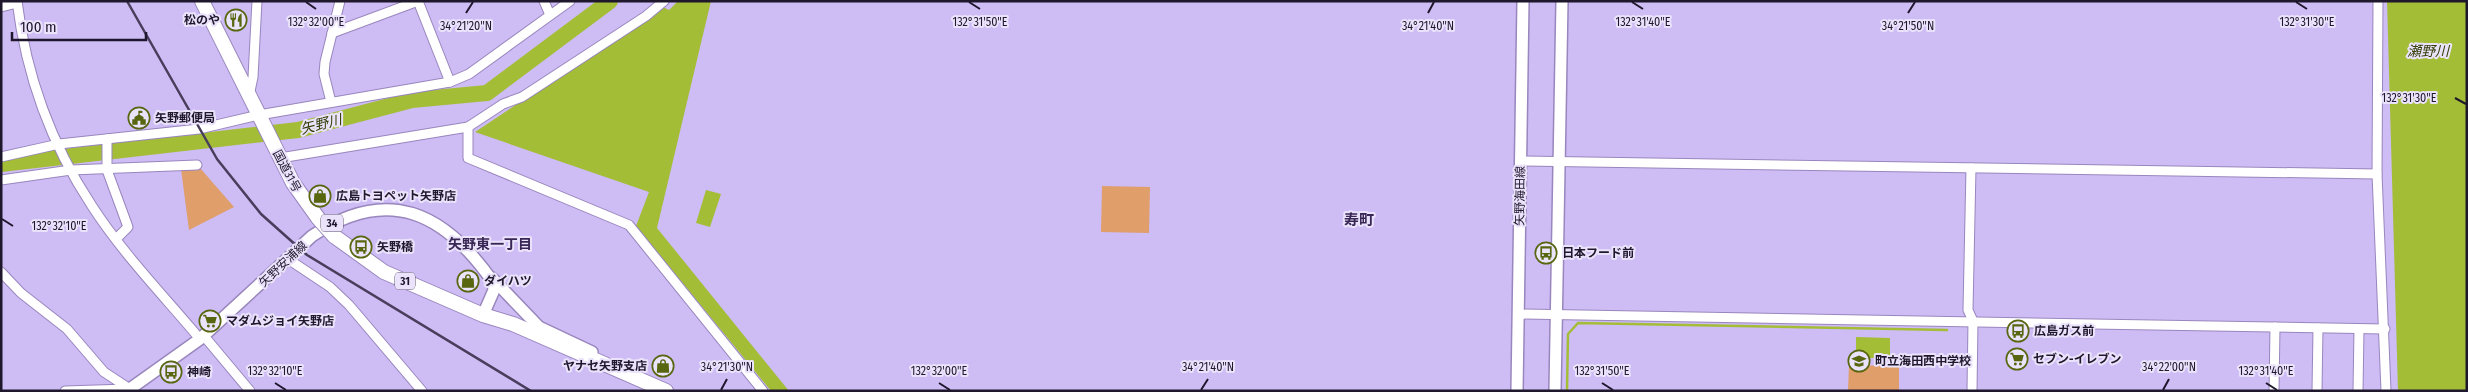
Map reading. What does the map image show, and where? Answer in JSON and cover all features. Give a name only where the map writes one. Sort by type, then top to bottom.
[{"type":"highway","name":"国道31号","points":[[202,1],[278,155],[300,195],[334,236],[384,272],[483,316],[512,324],[642,384],[666,391]]},
{"type":"main road","name":"矢野海田線","points":[[1516,391],[1524,1]]},
{"type":"main road","points":[[1555,391],[1562,1]]},
{"type":"main road","name":"矢野安浦線","points":[[130,390],[202,338],[312,236],[332,222],[371,210],[390,210],[422,216],[458,239],[493,282],[494,290],[483,316]]},
{"type":"main road","name":"34","points":[[484,269],[539,326],[594,352],[642,384]]},
{"type":"street","points":[[249,96],[253,77],[257,1]]},
{"type":"street","points":[[331,102],[324,74],[340,1]]},
{"type":"street","points":[[332,33],[418,1],[450,82]]},
{"type":"street","points":[[544,1],[550,15]]},
{"type":"street","points":[[1,157],[107,139],[199,129],[331,102],[450,82],[469,74],[570,1]]},
{"type":"street","points":[[278,155],[468,127],[503,104],[522,97],[646,16],[664,1]]},
{"type":"street","points":[[2378,1],[2378,174],[2386,391]]},
{"type":"street","points":[[1,7],[17,2],[22,38],[37,96],[59,146],[92,206],[116,238],[250,391]]},
{"type":"street","points":[[468,127],[468,158],[629,224],[763,391]]},
{"type":"street","points":[[107,139],[107,170],[128,227],[116,238]]},
{"type":"street","points":[[1520,161],[2378,174]]},
{"type":"street","points":[[1,180],[70,168],[107,170],[197,165]]},
{"type":"street","points":[[1972,168],[1968,310],[1973,321],[1972,391]]},
{"type":"street","points":[[288,259],[330,287],[349,305],[422,391]]},
{"type":"street","points":[[1,272],[21,293],[67,329],[104,372],[130,390]]},
{"type":"street","points":[[1518,314],[2385,329]]},
{"type":"street","points":[[2274,391],[2275,327]]},
{"type":"street","points":[[2317,391],[2318,328]]},
{"type":"street","points":[[2358,391],[2360,329]]},
{"type":"street","points":[[65,391],[130,390]]},
{"type":"shaded area","points":[[200,168],[234,207],[189,230],[181,169]]},
{"type":"shaded area","points":[[1102,186],[1150,187],[1149,233],[1101,232]]},
{"type":"shaded area","points":[[1849,365],[1899,366],[1899,391],[1848,390]]},
{"type":"water","points":[[678,1],[711,1],[657,228],[789,391],[771,391],[636,226],[649,192],[475,132],[663,7],[669,10]]},
{"type":"water","name":"瀬野川","points":[[2387,1],[2467,1],[2467,391],[2398,391]]},
{"type":"water","points":[[706,190],[721,194],[710,227],[696,223]]},
{"type":"water","points":[[1856,337],[1890,338],[1890,358],[1856,358]]},
{"type":"waterway","name":"矢野川","points":[[1,164],[298,130],[412,100],[487,93],[610,1]]},
{"type":"waterway","points":[[1567,391],[1568,334],[1578,323],[1947,330]]},
{"type":"railway","points":[[127,1],[217,159],[261,214],[307,255],[531,391]]},
{"type":"place","name":"松のや","points":[[236,20]]},
{"type":"place","name":"矢野郵便局","points":[[139,118]]},
{"type":"place","name":"広島トヨペット矢野店","points":[[320,196]]},
{"type":"place","name":"矢野橋","points":[[361,247]]},
{"type":"place","name":"日本フード前","points":[[1546,253]]},
{"type":"place","name":"ダイハツ","points":[[468,281]]},
{"type":"place","name":"マダムジョイ矢野店","points":[[210,321]]},
{"type":"place","name":"広島ガス前","points":[[2018,331]]},
{"type":"place","name":"セブン-イレブン","points":[[2017,359]]},
{"type":"place","name":"町立海田西中学校","points":[[1859,361]]},
{"type":"place","name":"ヤナセ矢野支店","points":[[663,366]]},
{"type":"place","name":"神崎","points":[[171,372]]},
{"type":"district","name":"寿町","points":[[1359,220]]},
{"type":"district","name":"矢野東一丁目","points":[[490,244]]}]
